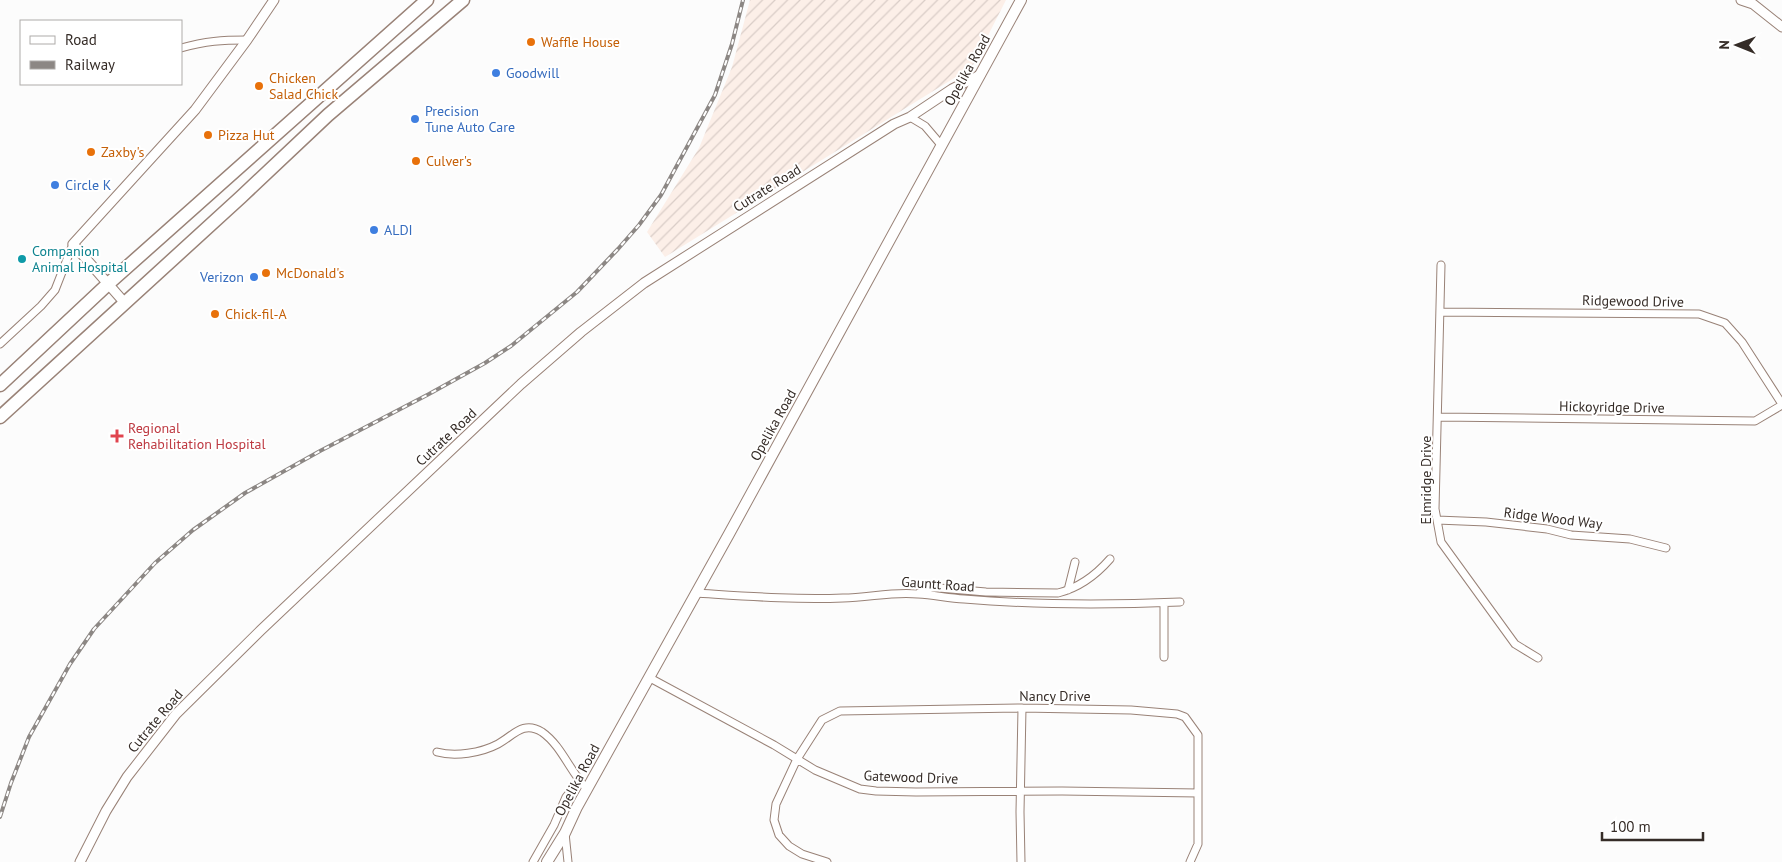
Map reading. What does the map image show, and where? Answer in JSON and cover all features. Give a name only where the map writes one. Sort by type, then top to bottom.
[{"type":"highway","points":[[0,385],[108,284],[426,0]]},
{"type":"highway","points":[[0,417],[328,115],[463,0]]},
{"type":"main road","name":"Opelika Road","points":[[547,862],[565,833],[587,789],[650,678],[1021,0]]},
{"type":"street","points":[[0,344],[55,290],[73,244],[195,110],[274,0]]},
{"type":"street","points":[[1742,0],[1753,4],[1782,27]]},
{"type":"street","points":[[182,48],[218,40],[247,40]]},
{"type":"street","name":"Cutrate Road","points":[[80,862],[106,811],[127,777],[176,714],[521,384],[581,332],[644,283],[894,124],[952,89],[980,75]]},
{"type":"street","points":[[910,116],[925,126],[942,146]]},
{"type":"street","points":[[73,244],[124,302]]},
{"type":"street","name":"Elmridge Drive","points":[[1441,265],[1435,508],[1441,542],[1515,644],[1538,658]]},
{"type":"street","name":"Ridgewood Drive","points":[[1440,312],[1699,314],[1725,323],[1742,342],[1782,404]]},
{"type":"street","name":"Hickoyridge Drive","points":[[1438,417],[1754,421],[1782,404]]},
{"type":"street","name":"Ridge Wood Way","points":[[1437,520],[1486,522],[1547,529],[1571,535],[1630,538],[1666,548]]},
{"type":"street","points":[[919,594],[931,588],[1025,593],[1058,592],[1068,590],[1093,575],[1110,559]]},
{"type":"street","points":[[1068,590],[1075,562]]},
{"type":"street","name":"Gauntt Road","points":[[695,593],[806,599],[919,594],[964,599],[1044,602],[1180,602]]},
{"type":"street","points":[[1164,603],[1164,657]]},
{"type":"street","name":"Gatewood Drive","points":[[650,678],[797,759],[837,780],[860,789],[876,791],[1198,793]]},
{"type":"street","points":[[1021,862],[1022,708]]},
{"type":"street","name":"Nancy Drive","points":[[827,862],[802,854],[789,846],[779,834],[774,820],[776,804],[797,759],[822,720],[840,711],[1022,708],[1131,710],[1185,716],[1198,735],[1198,844],[1190,862]]},
{"type":"street","points":[[438,752],[454,754],[485,750],[499,744],[519,729],[534,728],[547,736],[562,754],[579,781],[587,789]]},
{"type":"street","points":[[533,862],[554,825],[566,797],[579,781]]},
{"type":"street","points":[[565,833],[568,862]]},
{"type":"shaded area","points":[[750,0],[1006,0],[972,67],[665,257],[647,232],[699,148],[732,67]]},
{"type":"railway","points":[[0,817],[29,737],[70,664],[94,629],[155,563],[193,530],[245,493],[429,394],[485,363],[511,346],[577,292],[618,249],[661,195],[715,95],[732,44],[743,0]]},
{"type":"place","name":"Waffle House","points":[[531,42]]},
{"type":"place","name":"Goodwill","points":[[496,73]]},
{"type":"place","name":"Chicken Salad Chick","points":[[259,86]]},
{"type":"place","name":"Precision Tune Auto Care","points":[[415,119]]},
{"type":"place","name":"Pizza Hut","points":[[208,135]]},
{"type":"place","name":"Zaxby's","points":[[91,152]]},
{"type":"place","name":"Culver's","points":[[416,161]]},
{"type":"place","name":"Circle K","points":[[55,185]]},
{"type":"place","name":"ALDI","points":[[374,230]]},
{"type":"place","name":"Companion Animal Hospital","points":[[22,259]]},
{"type":"place","name":"McDonald's","points":[[266,273]]},
{"type":"place","name":"Verizon","points":[[254,277]]},
{"type":"place","name":"Chick-fil-A","points":[[215,314]]},
{"type":"place","name":"Regional Rehabilitation Hospital","points":[[117,436]]}]
